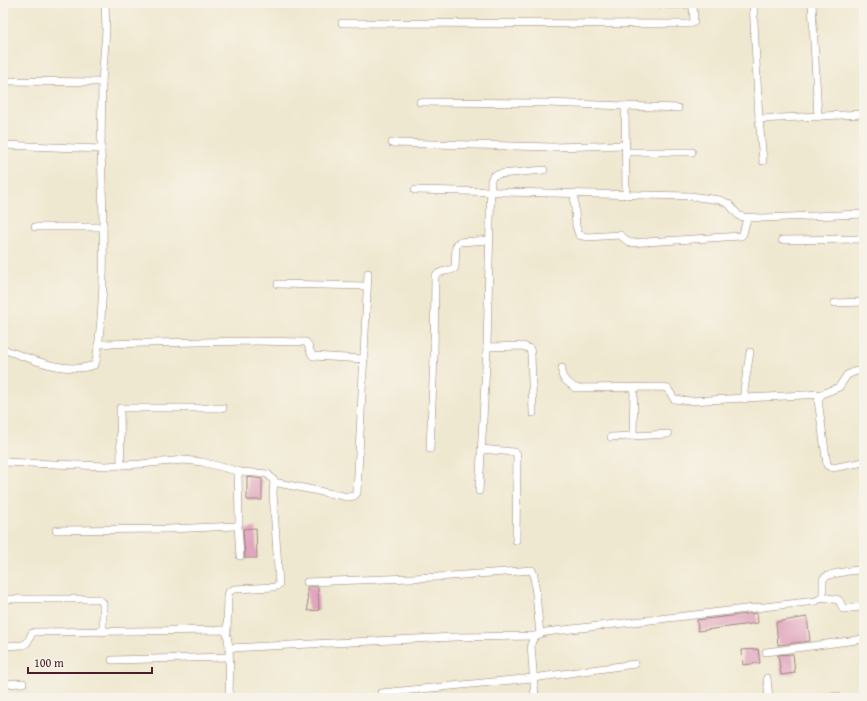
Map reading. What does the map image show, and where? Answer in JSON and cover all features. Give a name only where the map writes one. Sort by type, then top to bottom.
[{"type":"street","points":[[3,349],[51,365],[89,367],[94,366],[96,362],[101,327],[103,227],[101,149],[102,82],[106,30],[105,3]]},
{"type":"street","points":[[342,23],[690,24],[694,22],[693,5],[662,5],[659,3]]},
{"type":"street","points":[[752,3],[763,161]]},
{"type":"street","points":[[812,3],[818,117]]},
{"type":"street","points":[[3,81],[102,82]]},
{"type":"street","points":[[420,102],[547,103],[678,108]]},
{"type":"street","points":[[625,106],[626,194]]},
{"type":"street","points":[[759,119],[864,114]]},
{"type":"street","points":[[392,143],[626,148],[692,152]]},
{"type":"street","points":[[3,145],[101,149]]},
{"type":"street","points":[[479,491],[487,347],[492,177],[495,174],[544,170]]},
{"type":"street","points":[[415,190],[690,196],[724,201],[729,204],[739,216],[747,218],[864,214]]},
{"type":"street","points":[[574,194],[576,226],[579,235],[620,234],[628,242],[633,243],[739,237],[743,234],[747,218]]},
{"type":"street","points":[[35,227],[103,227]]},
{"type":"street","points":[[782,240],[864,238]]},
{"type":"street","points":[[430,449],[435,276],[440,272],[455,268],[456,246],[459,242],[490,240]]},
{"type":"street","points":[[3,462],[121,465],[184,460],[202,462],[238,471],[268,474],[278,483],[348,497],[356,495],[360,458],[363,359],[368,273]]},
{"type":"street","points":[[278,284],[367,286]]},
{"type":"street","points":[[835,303],[864,302]]},
{"type":"street","points":[[99,344],[306,342],[310,353],[313,356],[363,359]]},
{"type":"street","points":[[487,347],[523,346],[530,349],[532,413]]},
{"type":"street","points":[[745,399],[744,390],[750,352]]},
{"type":"street","points":[[562,368],[562,375],[564,379],[575,388],[663,387],[668,389],[674,398],[690,401],[822,394],[839,387],[847,375],[864,370]]},
{"type":"street","points":[[633,436],[634,388]]},
{"type":"street","points":[[822,394],[818,400],[818,406],[827,465],[832,468],[864,462]]},
{"type":"street","points":[[121,465],[120,408],[223,408]]},
{"type":"street","points":[[611,437],[668,434]]},
{"type":"street","points":[[481,449],[514,452],[517,454],[516,540]]},
{"type":"street","points":[[238,471],[238,525],[240,556]]},
{"type":"street","points":[[229,698],[229,648],[227,634],[228,596],[230,592],[234,590],[274,587],[279,584],[273,493],[274,481]]},
{"type":"street","points":[[56,530],[169,529],[238,525]]},
{"type":"street","points":[[823,598],[825,577],[864,569]]},
{"type":"street","points":[[307,582],[437,577],[532,570],[534,575],[538,635]]},
{"type":"street","points":[[229,648],[455,636],[538,635],[816,601],[823,598],[839,600],[843,609],[864,608]]},
{"type":"street","points":[[3,599],[99,600],[103,603],[103,632]]},
{"type":"street","points":[[3,646],[20,646],[25,644],[33,633],[222,630],[227,634]]},
{"type":"street","points":[[535,698],[531,645],[532,640],[538,635]]},
{"type":"street","points":[[766,652],[864,639]]},
{"type":"street","points":[[112,660],[229,657]]},
{"type":"street","points":[[381,693],[534,678],[635,664]]},
{"type":"street","points":[[768,678],[769,698]]},
{"type":"street","points":[[3,684],[23,683]]},
{"type":"street","points":[[815,698],[837,696]]},
{"type":"building","points":[[247,477],[262,479],[262,500],[247,500]]},
{"type":"building","points":[[256,528],[257,558],[245,558],[243,529]]},
{"type":"building","points":[[307,587],[318,587],[319,610],[308,611]]},
{"type":"building","points":[[757,613],[758,623],[698,631],[697,620]]},
{"type":"building","points":[[807,617],[810,641],[778,645],[776,622]]},
{"type":"building","points":[[758,649],[760,663],[743,665],[742,650]]},
{"type":"building","points":[[793,654],[795,673],[781,675],[778,655]]}]
